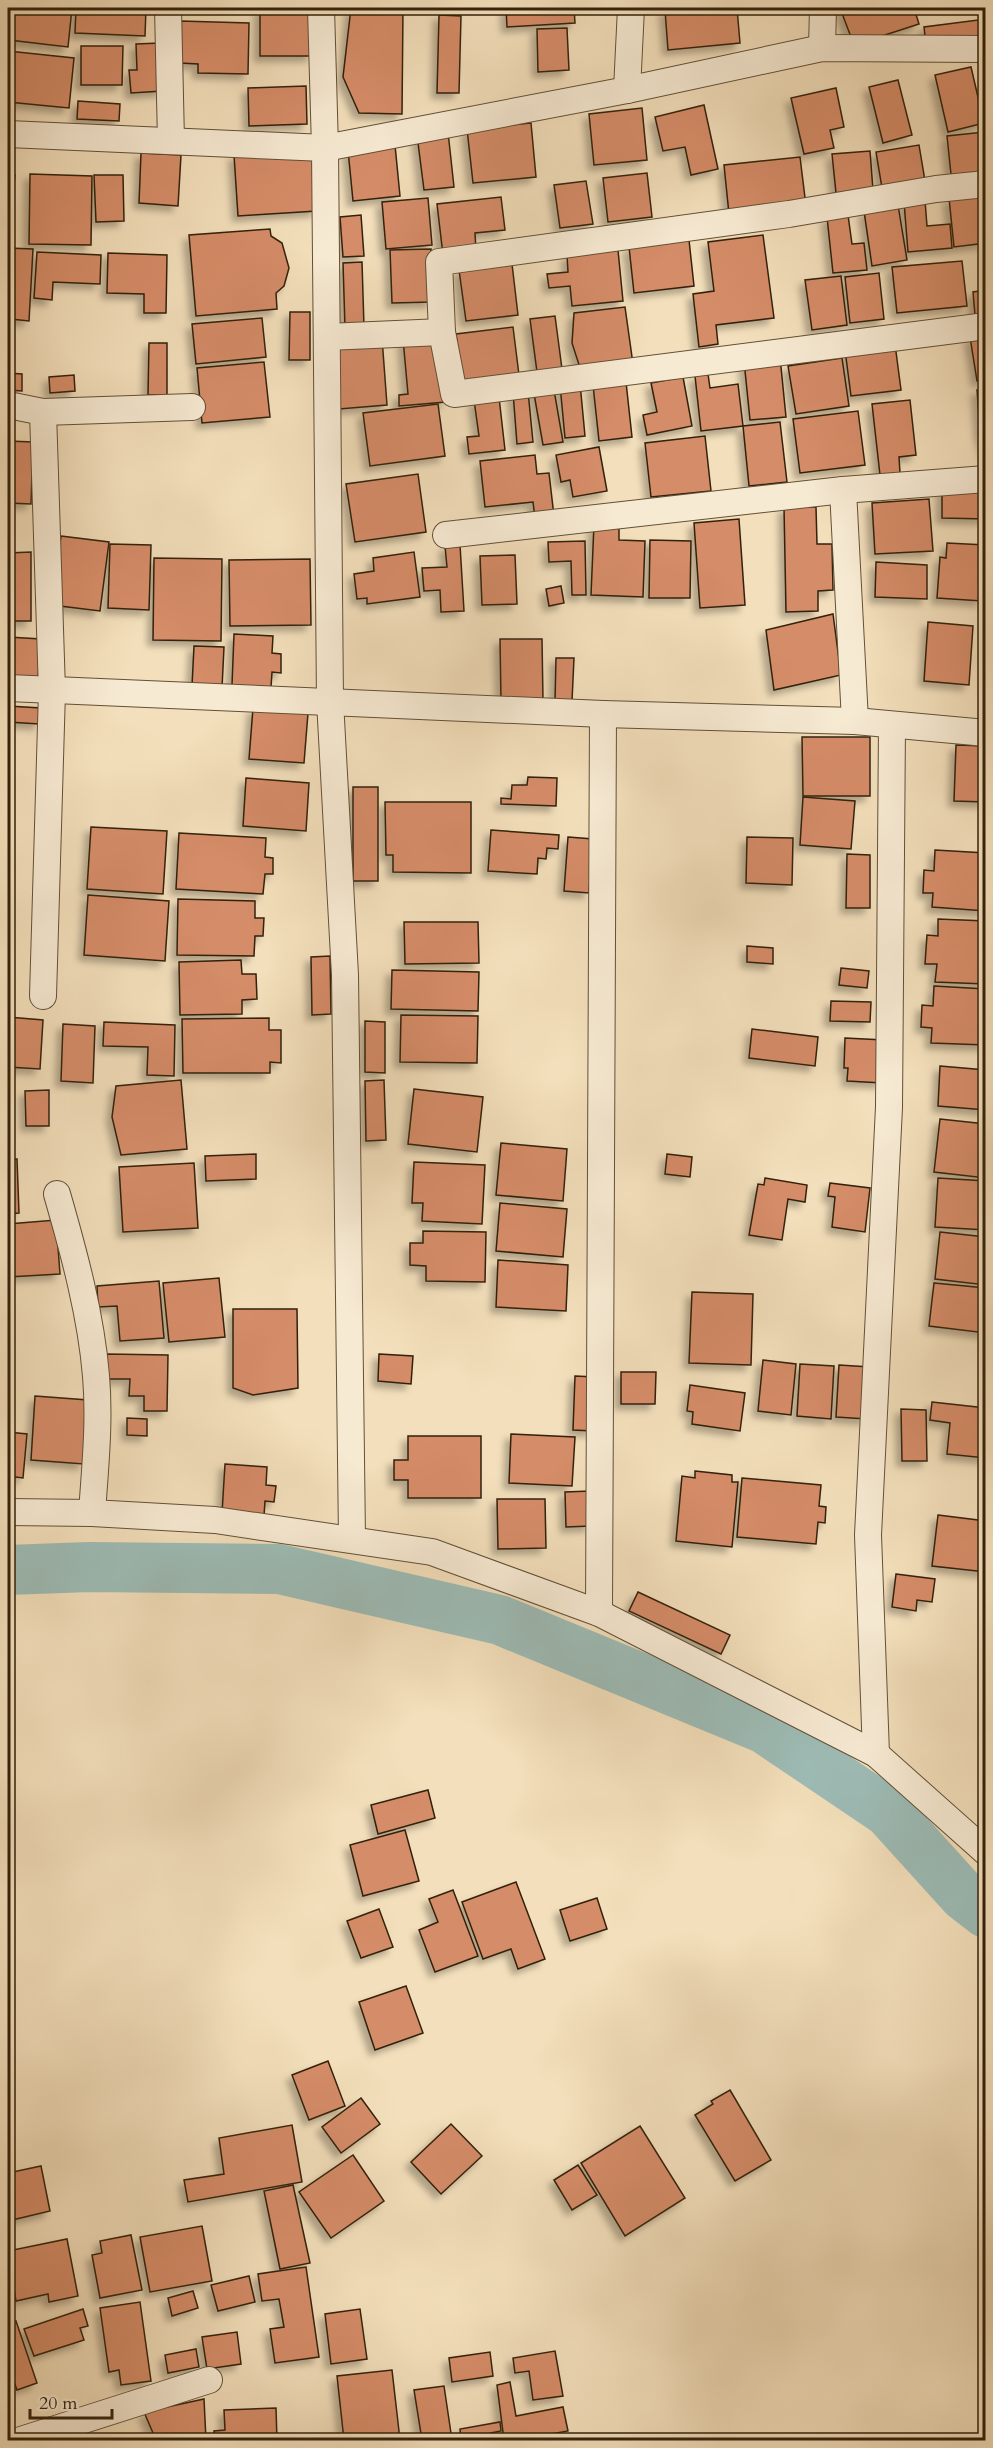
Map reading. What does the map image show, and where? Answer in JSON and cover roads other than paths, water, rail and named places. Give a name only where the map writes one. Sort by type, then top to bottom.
[{"type":"street","points":[[168,8],[171,141]]},
{"type":"street","points":[[321,8],[325,148],[330,701],[345,975],[352,1539]]},
{"type":"street","points":[[627,90],[631,8]]},
{"type":"street","points":[[822,48],[823,8]]},
{"type":"street","points":[[8,134],[325,148],[627,90],[822,48],[986,49]]},
{"type":"street","points":[[986,184],[936,189],[778,216],[439,262],[441,332],[454,394],[986,326]]},
{"type":"street","points":[[327,337],[441,332]]},
{"type":"street","points":[[8,405],[43,412],[192,407]]},
{"type":"street","points":[[43,412],[52,691],[43,996]]},
{"type":"street","points":[[446,535],[843,490],[972,481],[986,478]]},
{"type":"street","points":[[843,490],[855,721]]},
{"type":"street","points":[[8,688],[603,714],[855,721],[986,733]]},
{"type":"street","points":[[599,1613],[603,714]]},
{"type":"street","points":[[876,1754],[868,1535],[889,1107],[892,725]]},
{"type":"street","points":[[57,1194],[79,1281],[96,1376],[98,1410],[92,1513]]},
{"type":"street","points":[[8,1512],[92,1513],[215,1520],[432,1552],[599,1613],[876,1754],[986,1852]]},
{"type":"street","points":[[21,2440],[209,2380]]},
{"type":"waterway","points":[[8,1570],[89,1567],[279,1569],[500,1620],[765,1729],[888,1812],[964,1896],[986,1913]]}]
